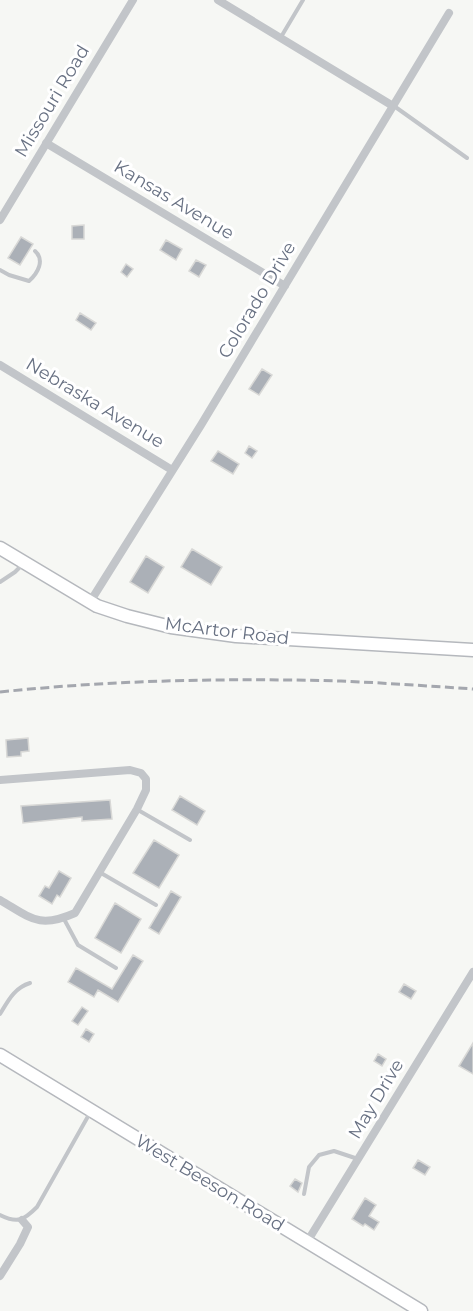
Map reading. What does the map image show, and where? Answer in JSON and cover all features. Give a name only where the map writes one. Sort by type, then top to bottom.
[{"type":"main road","name":"McArtor Road","points":[[0,548],[90,602],[127,616],[171,627],[236,636],[473,650]]},
{"type":"main road","name":"West Beeson Road","points":[[0,1055],[421,1311]]},
{"type":"street","name":"Missouri Road","points":[[0,220],[133,0]]},
{"type":"street","points":[[218,0],[393,106]]},
{"type":"street","name":"Colorado Drive","points":[[90,602],[285,286],[449,13]]},
{"type":"street","name":"Kansas Avenue","points":[[46,143],[285,286]]},
{"type":"street","name":"Nebraska Avenue","points":[[0,365],[172,470]]},
{"type":"street","points":[[0,780],[130,770],[141,774],[146,779],[146,790],[137,809],[75,913],[46,922],[33,920],[0,900]]},
{"type":"street","name":"May Drive","points":[[307,1242],[473,972]]},
{"type":"street","points":[[0,1276],[28,1227],[22,1220]]},
{"type":"lane","points":[[280,38],[303,0]]},
{"type":"lane","points":[[393,106],[467,158]]},
{"type":"lane","points":[[0,270],[29,281],[41,262],[40,256],[35,251]]},
{"type":"lane","points":[[0,582],[15,572],[24,562]]},
{"type":"lane","points":[[137,809],[190,840]]},
{"type":"lane","points":[[100,872],[156,905]]},
{"type":"lane","points":[[64,918],[78,945],[116,968]]},
{"type":"lane","points":[[0,1014],[15,991],[30,983]]},
{"type":"lane","points":[[0,1215],[16,1221],[22,1220],[38,1207],[91,1111]]},
{"type":"lane","points":[[304,1194],[309,1167],[319,1155],[334,1151],[359,1159]]},
{"type":"building","points":[[84,225],[84,239],[72,239],[72,226]]},
{"type":"building","points":[[21,237],[33,244],[20,265],[8,258]]},
{"type":"building","points":[[166,240],[182,249],[176,260],[160,250]]},
{"type":"building","points":[[196,260],[206,265],[199,277],[189,271]]},
{"type":"building","points":[[126,264],[133,269],[127,277],[121,272]]},
{"type":"building","points":[[80,313],[96,323],[91,330],[76,320]]},
{"type":"building","points":[[262,369],[272,375],[259,395],[249,389]]},
{"type":"building","points":[[249,446],[257,451],[252,458],[245,453]]},
{"type":"building","points":[[218,451],[239,464],[233,474],[211,461]]},
{"type":"building","points":[[192,549],[222,567],[211,585],[181,567]]},
{"type":"building","points":[[146,556],[164,567],[148,593],[130,582]]},
{"type":"building","points":[[28,738],[29,751],[21,752],[21,756],[7,757],[6,740]]},
{"type":"building","points":[[180,796],[205,811],[197,825],[172,810]]},
{"type":"building","points":[[110,800],[112,819],[82,821],[82,817],[23,823],[21,806]]},
{"type":"building","points":[[154,840],[179,855],[159,888],[133,873]]},
{"type":"building","points":[[59,871],[71,878],[60,897],[57,895],[52,904],[39,896],[45,886],[49,888]]},
{"type":"building","points":[[171,891],[181,897],[159,934],[149,928]]},
{"type":"building","points":[[115,903],[141,919],[121,953],[95,938]]},
{"type":"building","points":[[133,955],[143,961],[118,1002],[98,990],[94,997],[68,982],[76,968],[112,989]]},
{"type":"building","points":[[404,984],[416,991],[411,999],[399,992]]},
{"type":"building","points":[[82,1007],[88,1011],[78,1025],[72,1021]]},
{"type":"building","points":[[86,1029],[94,1034],[89,1042],[81,1037]]},
{"type":"building","points":[[473,1043],[473,1074],[459,1066]]},
{"type":"building","points":[[378,1054],[386,1059],[382,1066],[374,1061]]},
{"type":"building","points":[[418,1160],[430,1167],[425,1175],[413,1168]]},
{"type":"building","points":[[295,1179],[302,1183],[298,1192],[290,1186]]},
{"type":"building","points":[[365,1198],[376,1205],[369,1216],[379,1222],[374,1230],[352,1219]]},
{"type":"railway","points":[[0,692],[128,682],[213,680],[341,681],[473,689]]}]
